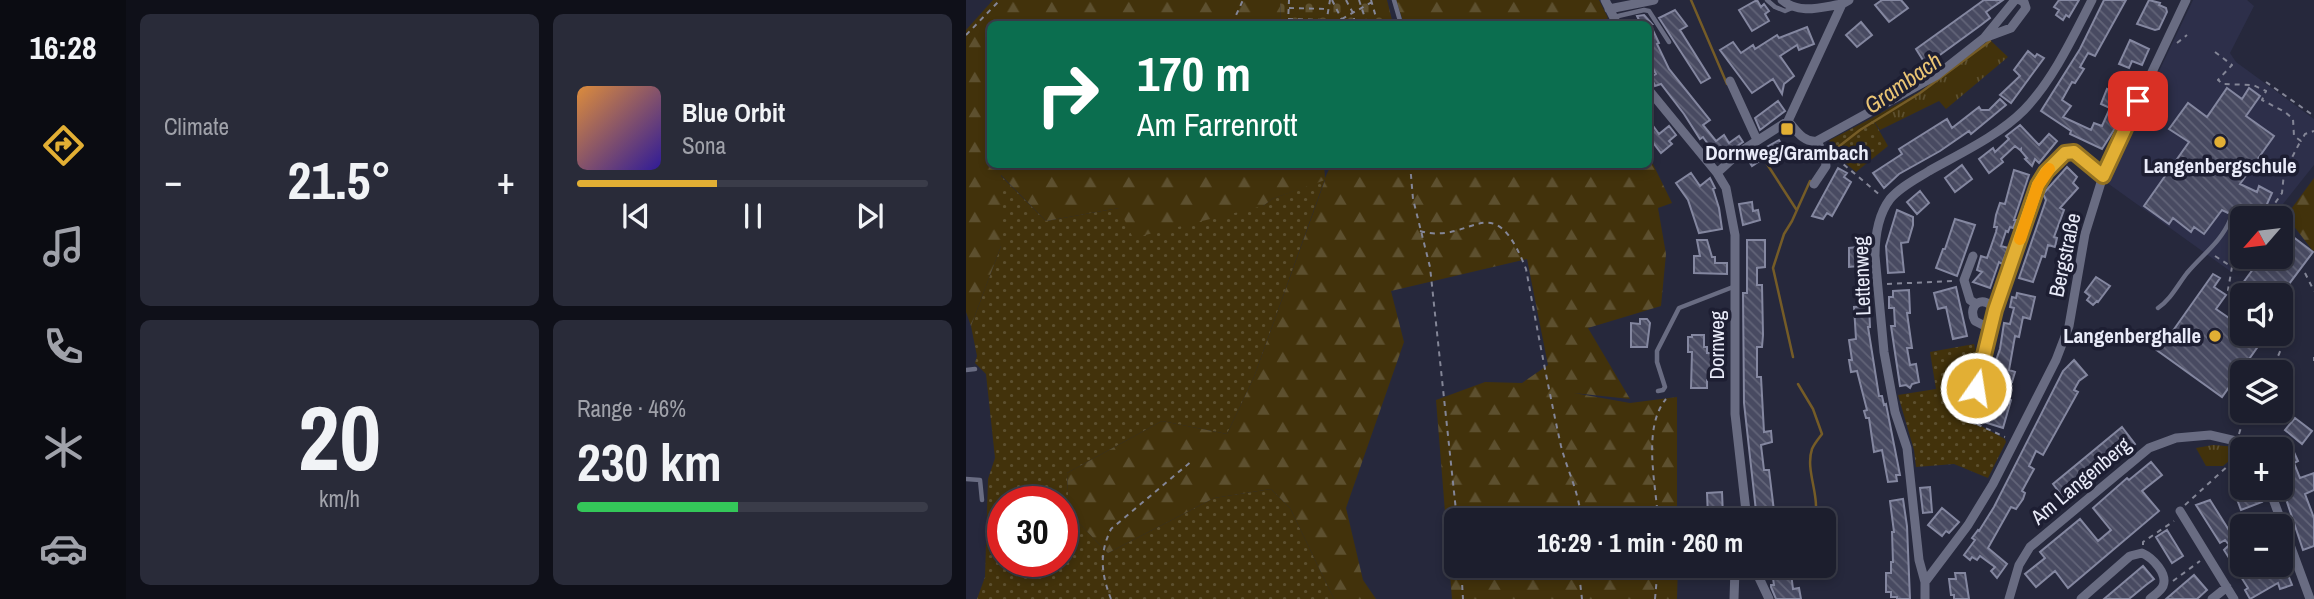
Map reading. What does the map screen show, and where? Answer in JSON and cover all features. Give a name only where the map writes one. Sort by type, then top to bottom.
[{"type":"street","points":[[1611,13],[1654,0]]},
{"type":"street","points":[[1783,0],[1793,8],[1808,9],[1845,2]]},
{"type":"street","points":[[1788,121],[1805,139],[1816,141],[1937,75],[1984,38],[2018,0],[2024,2],[2026,8],[2011,28],[1984,38]]},
{"type":"street","points":[[1889,201],[1905,186],[1997,131],[2024,110],[2060,59],[2092,0]]},
{"type":"street","name":"Bergstraße","points":[[1925,582],[1968,525],[2056,360],[2069,326],[2085,234],[2103,176],[2186,0]]},
{"type":"street","points":[[1717,173],[1741,151],[1788,121],[1845,2]]},
{"type":"street","points":[[1730,81],[1757,141]]},
{"type":"street","name":"Dornweg","points":[[1652,94],[1727,188],[1735,235],[1735,414],[1746,508]]},
{"type":"street","points":[[1814,184],[1826,166],[1816,141]]},
{"type":"street","points":[[1976,388],[1995,310],[2038,185],[2046,172],[2065,153],[2074,152],[2103,176]]},
{"type":"street","name":"Lettenweg","points":[[1889,201],[1880,218],[1875,243],[1884,352],[1895,412],[1907,448],[1925,599]]},
{"type":"street","points":[[1973,256],[1961,280],[1970,300],[1976,304],[1987,302],[1995,310]]},
{"type":"street","points":[[1976,304],[1972,313],[1975,321],[1983,325],[1992,321]]},
{"type":"street","name":"Am Langenberg","points":[[2009,599],[2019,565],[2030,547],[2150,447],[2176,438],[2210,435],[2230,440]]},
{"type":"street","points":[[2273,500],[2310,599]]},
{"type":"street","points":[[2181,513],[2234,599]]},
{"type":"street","points":[[2081,599],[2130,556],[2143,553],[2156,563],[2164,584],[2150,599]]},
{"type":"street","points":[[1734,599],[1735,578]]},
{"type":"street","points":[[1759,578],[1769,599]]},
{"type":"street","points":[[2212,599],[2227,587]]},
{"type":"lane","points":[[1394,0],[1400,21]]},
{"type":"lane","points":[[1767,0],[1785,11],[1793,8]]},
{"type":"lane","points":[[1611,13],[1648,10],[1669,42]]},
{"type":"lane","points":[[2158,308],[2167,302],[2188,272],[2217,241],[2230,220]]},
{"type":"lane","points":[[1661,391],[1665,387],[1657,362],[1657,351],[1679,308],[1734,286]]},
{"type":"lane","points":[[966,370],[975,369]]},
{"type":"lane","points":[[966,479],[980,480],[982,500]]},
{"type":"path","points":[[966,35],[1000,0]]},
{"type":"path","points":[[1233,21],[1243,0]]},
{"type":"path","points":[[1289,0],[1288,19],[1307,21]]},
{"type":"path","points":[[1326,21],[1331,0]]},
{"type":"path","points":[[1331,0],[1342,19]]},
{"type":"path","points":[[1346,0],[1354,21]]},
{"type":"path","points":[[1359,0],[1366,21]]},
{"type":"path","points":[[1338,21],[1372,1],[1377,21]]},
{"type":"path","points":[[1289,8],[1329,9]]},
{"type":"path","points":[[2215,52],[2232,65],[2218,80],[2223,84],[2253,85],[2266,91],[2262,100],[2293,119],[2294,136],[2301,141]]},
{"type":"path","points":[[2266,82],[2314,116]]},
{"type":"path","points":[[2273,206],[2282,193],[2284,173],[2301,141],[2305,134],[2314,131]]},
{"type":"path","points":[[1839,158],[1863,182],[1889,201]]},
{"type":"path","points":[[1410,168],[1413,199],[1430,267],[1456,508]]},
{"type":"path","points":[[1420,231],[1444,232],[1489,221],[1500,226],[1519,250],[1526,269],[1562,449],[1579,508]]},
{"type":"path","points":[[2214,255],[2232,267],[2228,290],[2230,291]]},
{"type":"path","points":[[2305,272],[2314,291]]},
{"type":"path","points":[[1878,284],[1961,280]]},
{"type":"path","points":[[1976,388],[1970,421],[2014,442]]},
{"type":"path","points":[[1657,508],[1652,431],[1658,408],[1666,399],[1666,392],[1661,391]]},
{"type":"path","points":[[2241,430],[2243,423]]},
{"type":"path","points":[[1111,599],[1102,568],[1104,544],[1111,529],[1193,460]]},
{"type":"path","points":[[2143,553],[2143,542],[2181,513],[2230,465]]},
{"type":"path","points":[[2158,592],[2207,556]]},
{"type":"path","points":[[1462,578],[1463,599]]},
{"type":"path","points":[[1580,578],[1582,599]]},
{"type":"path","points":[[1655,599],[1657,578]]},
{"type":"shaded area","name":"Langenbergschule","points":[[2193,0],[2247,0],[2254,6],[2230,53],[2236,62],[2314,119],[2314,165],[2281,206],[2230,206],[2230,271],[2106,182]]},
{"type":"green space","points":[[993,0],[1280,0],[1281,21],[987,21],[987,168],[1324,168],[1325,178],[1330,168],[1652,168],[1652,162],[1672,203],[1658,208],[1666,254],[1661,306],[1588,328],[1630,399],[1574,393],[1630,403],[1677,397],[1677,508],[1445,508],[1436,400],[1485,382],[1522,383],[1548,365],[1527,259],[1391,291],[1404,342],[1346,508],[1363,580],[1376,599],[1334,599],[1290,508],[1271,489],[1214,498],[1108,553],[1078,522],[1078,486],[1068,486],[1067,473],[1162,421],[1227,434],[1254,377],[1325,180],[1272,199],[1263,206],[1133,238],[1119,208],[1046,221],[1001,175],[1001,246],[971,326],[966,312],[966,30]]},
{"type":"green space","points":[[1280,0],[1387,0],[1392,21],[1281,21]]},
{"type":"green space","points":[[1396,0],[1599,0],[1608,18],[1602,21],[1403,21]]},
{"type":"green space","points":[[1990,40],[2008,57],[1946,109],[1939,101],[1880,130],[1872,118],[1921,91]]},
{"type":"green space","points":[[1872,118],[1888,146],[1856,172],[1827,145],[1830,140]]},
{"type":"green space","points":[[1000,175],[1046,221],[1119,208],[1263,206],[1272,199],[1325,179],[1254,377],[1227,434],[1162,421],[1067,473],[1068,486],[988,486],[995,458],[986,374],[975,363],[977,356],[971,326],[1001,246]]},
{"type":"green space","points":[[2314,178],[2313,251],[2293,225],[2293,206]]},
{"type":"green space","points":[[1974,344],[1978,360],[1976,375],[1969,375],[1965,400],[1971,405],[1968,423],[1981,426],[2006,442],[1988,478],[1954,464],[1916,467],[1914,450],[1898,395],[1936,389],[1930,352]]},
{"type":"green space","points":[[2213,445],[2230,446],[2230,460],[2223,466],[2206,466],[2196,448]]},
{"type":"green space","points":[[1271,489],[1290,508],[1334,599],[977,599],[985,577],[987,512],[987,577],[1078,577],[1078,522],[1108,553],[1214,498]]},
{"type":"green space","points":[[1450,578],[1678,578],[1677,599],[1452,599]]},
{"type":"building","points":[[1757,0],[1761,7],[1764,4],[1769,11],[1765,14],[1769,21],[1752,31],[1739,10]]},
{"type":"building","points":[[1882,0],[1901,0],[1908,8],[1889,22],[1875,5]]},
{"type":"building","points":[[1984,0],[2003,0],[1986,12],[1990,18],[1926,65],[1916,49]]},
{"type":"building","points":[[2059,0],[2079,0],[2069,17],[2066,15],[2063,20],[2056,15],[2059,10],[2054,7]]},
{"type":"building","points":[[2104,0],[2126,0],[2095,56],[2088,53],[2080,67],[2084,69],[2075,83],[2072,82],[2062,100],[2071,106],[2063,117],[2091,130],[2094,123],[2102,126],[2110,108],[2101,104],[2107,89],[2126,99],[2114,124],[2117,125],[2102,149],[2070,134],[2071,131],[2041,111],[2080,49]]},
{"type":"building","points":[[2149,0],[2166,8],[2167,12],[2159,29],[2137,24]]},
{"type":"building","points":[[1675,10],[1687,26],[1680,30],[1710,78],[1701,83],[1659,18]]},
{"type":"building","points":[[1644,15],[1649,21],[1640,21],[1637,16]]},
{"type":"building","points":[[1861,22],[1872,35],[1857,47],[1846,35]]},
{"type":"building","points":[[1807,27],[1814,44],[1799,50],[1797,45],[1780,56],[1794,76],[1784,84],[1782,94],[1773,79],[1752,93],[1720,50],[1733,42],[1741,53],[1753,45],[1755,49],[1777,35],[1779,38]]},
{"type":"building","points":[[1652,28],[1669,69],[1710,120],[1703,125],[1716,141],[1724,135],[1729,143],[1739,136],[1743,142],[1717,157],[1703,137],[1700,139],[1661,84],[1655,86],[1652,76],[1656,74],[1652,67]]},
{"type":"building","points":[[2130,40],[2149,49],[2142,65],[2132,61],[2129,68],[2119,64]]},
{"type":"building","points":[[2028,51],[2035,57],[2037,54],[2044,58],[2011,103],[2000,95],[2020,76],[2014,70]]},
{"type":"building","points":[[2227,88],[2242,99],[2249,88],[2260,96],[2246,116],[2274,136],[2240,184],[2257,192],[2259,186],[2272,193],[2266,206],[2230,206],[2230,214],[2222,210],[2204,234],[2194,227],[2191,232],[2173,218],[2169,224],[2144,206],[2189,142],[2169,129],[2188,103],[2207,117]]},
{"type":"building","points":[[2000,99],[2006,105],[1971,134],[1969,131],[1899,174],[1884,188],[1873,173],[1902,154],[1899,149],[1947,119],[1952,128],[1979,107],[1981,110],[1989,110]]},
{"type":"building","points":[[1778,101],[1785,111],[1760,130],[1755,118]]},
{"type":"building","points":[[1652,124],[1659,134],[1669,126],[1676,135],[1669,141],[1672,144],[1661,153],[1652,141]]},
{"type":"building","points":[[2020,125],[2039,145],[2049,134],[2057,141],[2039,163],[2035,159],[2032,166],[2021,149],[2015,146],[2001,159],[2003,162],[1989,173],[1979,159],[1993,148],[1995,152],[2009,139],[2006,136]]},
{"type":"building","points":[[1779,140],[1786,152],[1767,163],[1764,158],[1752,166],[1747,158]]},
{"type":"building","points":[[1962,165],[1972,179],[1955,192],[1945,178]]},
{"type":"building","points":[[2067,167],[2077,177],[2073,183],[2078,188],[2060,208],[2064,210],[2054,237],[2057,238],[2055,247],[2048,245],[2033,282],[2019,278],[2046,200],[2043,194]]},
{"type":"building","points":[[1838,168],[1847,173],[1844,177],[1851,182],[1832,216],[1827,213],[1823,219],[1812,216]]},
{"type":"building","points":[[2014,170],[2029,175],[2013,228],[2010,227],[2008,232],[2006,231],[2001,246],[2008,248],[2002,264],[1999,262],[1990,288],[1973,282],[1982,272],[1977,270],[1981,256],[1987,258],[1996,232],[1996,215],[2000,203],[2005,204]]},
{"type":"building","points":[[1691,173],[1700,186],[1710,178],[1715,188],[1713,189],[1722,229],[1699,233],[1688,200],[1676,183]]},
{"type":"building","points":[[1920,191],[1929,203],[1917,214],[1907,202]]},
{"type":"building","points":[[1752,202],[1753,211],[1758,210],[1760,220],[1743,225],[1739,204]]},
{"type":"building","points":[[1897,210],[1913,217],[1913,225],[1908,242],[1901,243],[1904,272],[1888,273],[1886,246]]},
{"type":"building","points":[[1955,219],[1975,225],[1957,276],[1936,268]]},
{"type":"building","points":[[2293,237],[2313,252],[2290,283],[2243,283],[2252,270],[2292,270]]},
{"type":"building","points":[[1697,240],[1707,240],[1715,263],[1727,263],[1727,274],[1694,273],[1694,256],[1700,256]]},
{"type":"building","points":[[1747,240],[1765,240],[1765,267],[1757,268],[1757,285],[1762,285],[1763,335],[1762,347],[1757,347],[1757,377],[1761,377],[1764,432],[1771,431],[1772,442],[1761,445],[1764,470],[1769,470],[1774,508],[1756,508],[1744,403],[1743,293],[1747,293]]},
{"type":"building","points":[[1858,247],[1858,250],[1866,249],[1868,273],[1860,273],[1859,266],[1849,267],[1849,248]]},
{"type":"building","name":"Langenberghalle","points":[[2213,274],[2220,278],[2214,287],[2226,295],[2216,309],[2230,319],[2230,346],[2258,346],[2248,360],[2230,360],[2230,386],[2222,397],[2144,341],[2150,332],[2165,342]]},
{"type":"building","points":[[2096,277],[2110,286],[2093,305],[2087,300],[2090,296],[2085,292]]},
{"type":"building","points":[[1956,287],[1967,336],[1953,339],[1946,307],[1938,309],[1934,293]]},
{"type":"building","points":[[1909,290],[1910,313],[1907,313],[1912,348],[1907,348],[1910,365],[1916,364],[1919,382],[1912,384],[1910,388],[1906,385],[1900,386],[1891,326],[1895,326],[1894,308],[1889,308],[1889,297],[1893,297],[1893,291]]},
{"type":"building","points":[[2017,293],[2035,297],[2030,319],[2023,317],[2019,337],[2015,336],[2009,370],[2015,372],[2003,397],[2011,400],[2003,428],[1981,421],[1993,385],[1988,383],[2000,349],[2004,323],[2010,324],[2014,308],[2010,307],[2012,297],[2016,298]]},
{"type":"building","points":[[1869,306],[1868,327],[1879,396],[1882,396],[1884,405],[1886,404],[1900,475],[1896,475],[1897,481],[1888,482],[1882,450],[1874,452],[1857,371],[1851,372],[1849,360],[1852,360],[1849,340],[1856,339],[1854,307]]},
{"type":"building","points":[[1640,319],[1647,319],[1650,323],[1647,347],[1631,347],[1631,323],[1640,324]]},
{"type":"building","points":[[1704,335],[1707,353],[1724,353],[1724,379],[1707,380],[1707,388],[1691,388],[1692,352],[1688,352],[1688,337]]},
{"type":"building","points":[[2074,360],[2087,375],[2079,381],[2074,390],[2078,392],[2043,455],[2036,451],[2029,466],[2034,469],[2022,491],[2025,493],[2023,499],[2016,509],[2011,507],[1988,548],[2007,564],[1997,578],[1991,571],[1995,567],[1980,556],[1977,560],[1972,557],[1970,560],[1964,555],[1975,540],[1972,538],[1994,507],[2063,371]]},
{"type":"building","points":[[2295,418],[2312,431],[2302,444],[2285,430]]},
{"type":"building","points":[[2122,427],[2135,444],[2066,501],[2053,484]]},
{"type":"building","points":[[2293,450],[2298,461],[2294,463],[2300,478],[2314,473],[2314,490],[2305,494],[2314,518],[2314,546],[2303,550],[2286,500],[2293,500]]},
{"type":"building","points":[[2151,462],[2162,475],[2142,491],[2159,511],[2068,588],[2055,571],[2036,587],[2025,574],[2045,558],[2040,552],[2080,519],[2098,541],[2111,530],[2093,508],[2127,478],[2129,480]]},
{"type":"building","points":[[1930,487],[1932,512],[1923,513],[1920,488]]},
{"type":"building","points":[[1722,492],[1723,508],[1708,508],[1707,493]]},
{"type":"building","points":[[1903,499],[1907,526],[1910,599],[1897,599],[1891,597],[1891,592],[1886,592],[1886,573],[1891,573],[1893,562],[1894,532],[1890,501]]},
{"type":"building","points":[[2210,500],[2230,532],[2230,560],[2224,550],[2229,545],[2225,540],[2220,543],[2196,505]]},
{"type":"building","points":[[2237,500],[2261,500],[2262,502],[2241,510]]},
{"type":"building","points":[[1942,508],[1959,522],[1949,533],[1946,531],[1942,536],[1928,525]]},
{"type":"building","points":[[2167,530],[2183,556],[2172,563],[2156,537]]},
{"type":"building","points":[[2143,566],[2154,579],[2129,599],[2104,599]]},
{"type":"building","points":[[1955,573],[1965,573],[1969,599],[1954,599],[1954,595],[1951,595],[1949,579],[1956,579]]},
{"type":"building","points":[[2194,575],[2207,590],[2197,599],[2166,599]]},
{"type":"building","points":[[2241,577],[2289,577],[2292,585],[2280,589],[2278,583],[2250,599],[2245,590],[2248,588]]},
{"type":"building","points":[[1773,578],[1792,578],[1793,589],[1799,588],[1801,599],[1776,599],[1771,587],[1774,585]]},
{"type":"waterway","points":[[1691,0],[1727,84]]},
{"type":"waterway","name":"Grambach","points":[[1833,151],[1860,130],[1920,93],[1990,41]]},
{"type":"waterway","points":[[1767,164],[1796,209]]},
{"type":"waterway","name":"Grambach","points":[[1793,357],[1773,268],[1784,234],[1810,181]]},
{"type":"waterway","name":"Grambach","points":[[1798,384],[1813,409],[1822,434],[1810,456],[1816,506]]},
{"type":"slow traffic","points":[[2020,239],[2038,185],[2049,169]]},
{"type":"place","name":"Dornweg/Grambach","points":[[1787,129]]},
{"type":"place","name":"Langenbergschule","points":[[2220,142]]},
{"type":"place","name":"Langenberghalle","points":[[2215,336]]},
{"type":"route","points":[[1976,388],[1995,310],[2038,185],[2046,172],[2065,153],[2074,152],[2103,176],[2138,101]]}]
